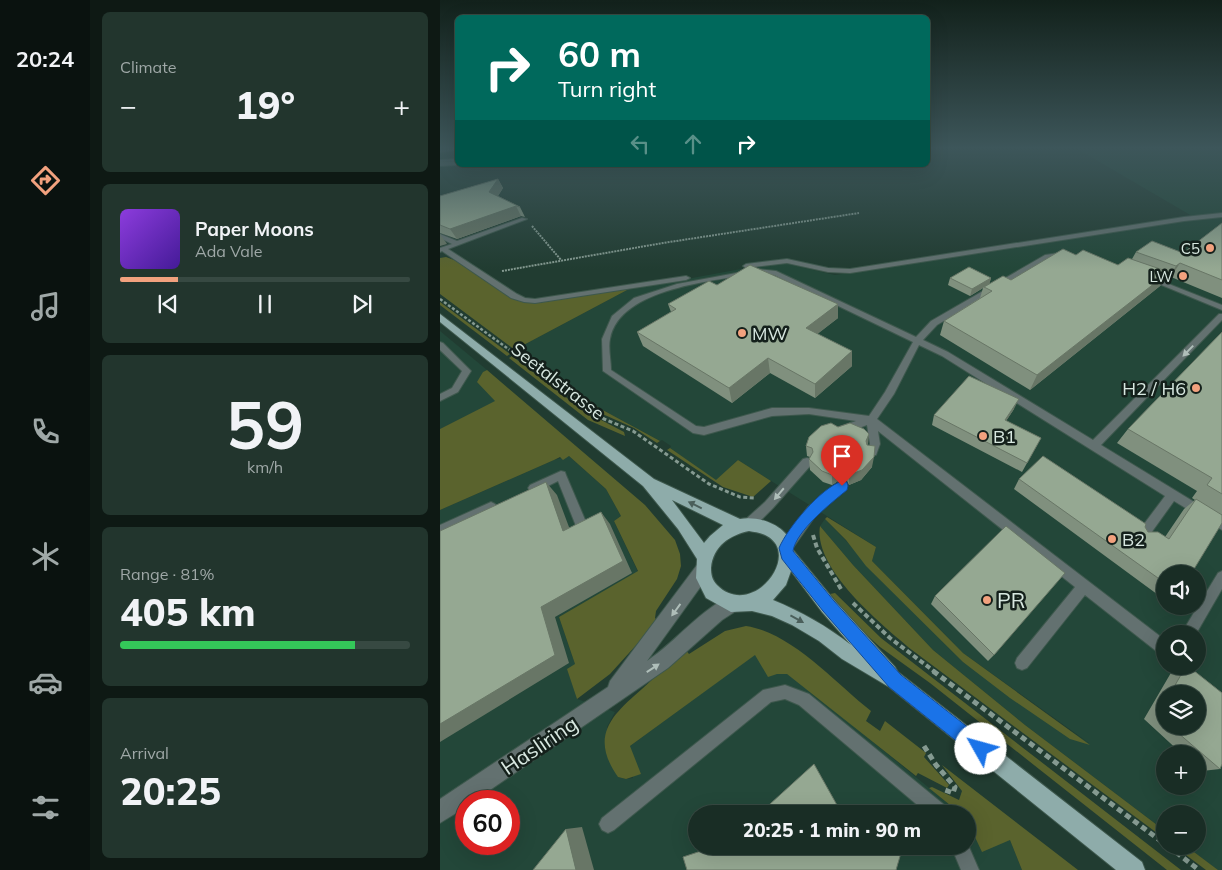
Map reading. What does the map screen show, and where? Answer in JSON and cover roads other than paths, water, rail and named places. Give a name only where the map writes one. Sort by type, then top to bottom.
[{"type":"main road","name":"Seetalstrasse","points":[[440,317],[648,482],[683,524],[704,563]]},
{"type":"main road","name":"Seetalstrasse","points":[[648,482],[744,525]]},
{"type":"main road","points":[[895,681],[828,606],[786,551],[782,541],[772,530],[744,525],[722,534],[709,548],[704,563],[706,582],[711,591],[721,599],[733,603],[751,602],[773,608],[798,619],[825,635],[848,654],[895,681],[1134,870]]},
{"type":"main road","points":[[751,602],[767,595],[779,583],[784,574],[786,551]]},
{"type":"street","name":"Hasliring","points":[[612,694],[645,648],[678,608],[704,563]]},
{"type":"street","name":"Hasliring","points":[[440,812],[662,662],[716,614],[733,603]]},
{"type":"lane","points":[[442,250],[484,275],[514,296],[524,300],[535,301],[778,261],[796,262],[828,270],[850,271],[1184,219],[1222,215]]},
{"type":"lane","points":[[442,250],[524,219]]},
{"type":"lane","points":[[440,236],[458,244]]},
{"type":"lane","points":[[838,432],[871,420],[889,394],[917,341],[934,323],[1048,256],[1072,255]]},
{"type":"lane","points":[[1156,642],[871,420],[809,411],[772,412],[704,431],[693,429],[607,371],[606,339],[615,318],[637,300],[677,286],[758,271],[776,274],[945,354],[1222,525]]},
{"type":"lane","points":[[1143,276],[1222,308]]},
{"type":"lane","points":[[1094,446],[1222,316]]},
{"type":"lane","points":[[440,345],[467,372],[455,390],[440,398]]},
{"type":"lane","points":[[871,420],[875,444],[872,452]]},
{"type":"lane","points":[[744,525],[770,505],[807,462]]},
{"type":"lane","points":[[527,491],[562,475],[580,522]]},
{"type":"lane","points":[[786,551],[800,526],[812,511],[842,486]]},
{"type":"lane","points":[[1142,536],[1172,494]]},
{"type":"lane","points":[[440,531],[501,503]]},
{"type":"lane","points":[[1193,625],[1222,578]]},
{"type":"lane","points":[[1022,663],[1084,586]]},
{"type":"lane","points":[[608,824],[768,695],[785,692],[804,699],[932,805]]},
{"type":"lane","points":[[964,855],[970,870]]},
{"type":"place","name":"C5","points":[[1210,248]]},
{"type":"place","name":"LW","points":[[1183,276]]},
{"type":"place","name":"MW","points":[[742,333]]},
{"type":"place","name":"H2 / H6","points":[[1196,388]]},
{"type":"place","name":"B1","points":[[983,436]]},
{"type":"place","name":"B2","points":[[1112,539]]},
{"type":"place","name":"PR","points":[[987,600]]}]
